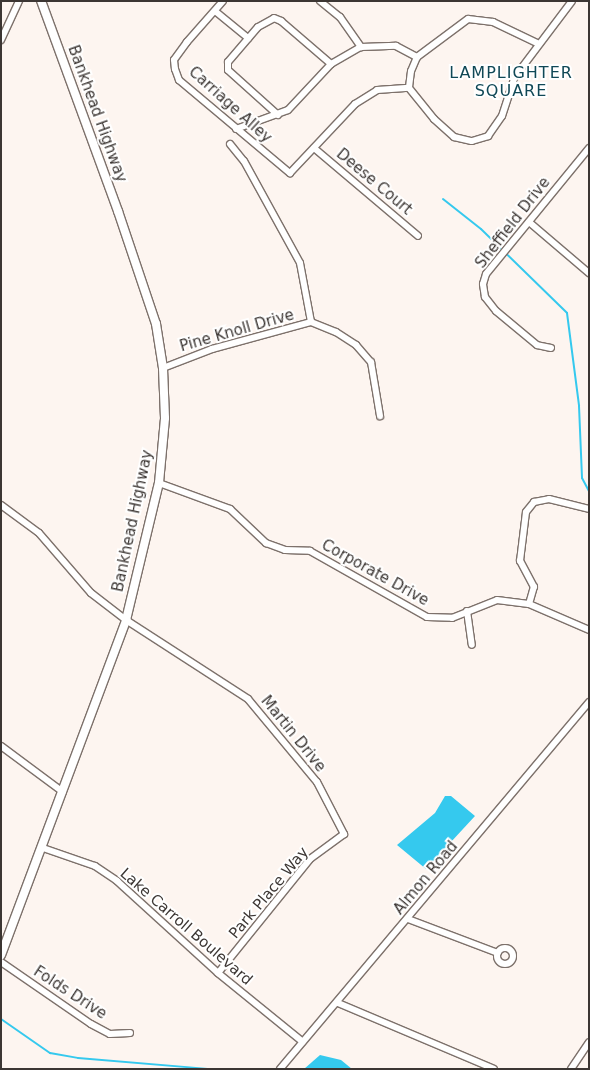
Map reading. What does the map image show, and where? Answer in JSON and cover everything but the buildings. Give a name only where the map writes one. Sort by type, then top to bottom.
[{"type":"main road","name":"Bankhead Highway","points":[[1,955],[126,620],[159,483],[165,418],[163,368],[156,324],[141,277],[40,1]]},
{"type":"street","points":[[1,40],[19,1]]},
{"type":"street","name":"Carriage Alley","points":[[223,1],[174,60],[174,69],[179,80],[290,173],[314,148]]},
{"type":"street","points":[[320,1],[340,17],[360,47]]},
{"type":"street","points":[[539,44],[493,22],[468,19],[417,58],[411,71],[409,88],[444,131],[454,137],[472,141],[488,136],[502,116],[514,78],[572,1]]},
{"type":"street","points":[[215,11],[248,38]]},
{"type":"street","points":[[278,116],[228,70],[228,62],[266,20],[274,18],[281,21],[332,64]]},
{"type":"street","points":[[236,129],[278,116],[300,100],[332,64],[360,47],[396,46],[417,58]]},
{"type":"street","points":[[314,148],[362,99],[377,90],[409,88]]},
{"type":"street","points":[[230,144],[236,150],[300,263],[311,322]]},
{"type":"street","name":"Deese Court","points":[[314,148],[418,236]]},
{"type":"street","name":"Sheffield Drive","points":[[551,348],[538,345],[496,311],[485,297],[483,284],[486,274],[589,148]]},
{"type":"street","points":[[529,222],[589,273]]},
{"type":"street","name":"Pine Knoll Drive","points":[[163,368],[204,351],[311,322],[336,332],[356,345],[371,362],[380,416]]},
{"type":"street","name":"Corporate Drive","points":[[159,483],[230,509],[266,543],[285,550],[310,551],[427,617],[446,619],[497,600],[530,604],[589,630]]},
{"type":"street","points":[[530,604],[534,587],[520,561],[526,512],[534,502],[549,499],[589,509]]},
{"type":"street","name":"Martin Drive","points":[[1,505],[39,533],[92,594],[126,620],[248,699],[317,782],[344,834]]},
{"type":"street","points":[[467,611],[472,645]]},
{"type":"street","name":"Almon Road","points":[[280,1069],[338,1004],[589,702]]},
{"type":"street","points":[[1,746],[63,792]]},
{"type":"street","name":"Park Place Way","points":[[218,973],[310,859],[344,834]]},
{"type":"street","name":"Lake Carroll Boulevard","points":[[42,848],[95,866],[110,877],[218,973],[303,1042]]},
{"type":"street","points":[[408,919],[498,953]]},
{"type":"street","name":"Folds Drive","points":[[1,962],[91,1024],[110,1034],[130,1033]]},
{"type":"street","points":[[338,1004],[494,1069]]},
{"type":"street","points":[[571,1069],[589,1042]]},
{"type":"water","points":[[445,796],[451,796],[475,816],[426,869],[397,845],[435,813]]},
{"type":"water","points":[[320,1055],[341,1060],[352,1069],[304,1069]]},
{"type":"waterway","points":[[443,199],[481,229],[567,313],[579,406],[582,478],[589,491]]},
{"type":"waterway","points":[[1,1019],[50,1053],[78,1058],[208,1069]]},
{"type":"district","name":"LAMPLIGHTER SQUARE","points":[[511,82]]}]
